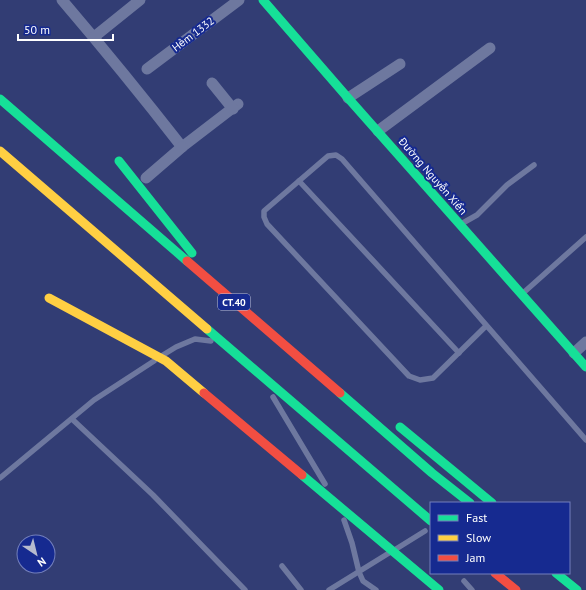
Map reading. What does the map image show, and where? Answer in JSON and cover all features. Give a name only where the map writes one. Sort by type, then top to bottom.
[{"type":"main road","name":"Đường Nguyễn Xiển","points":[[263,0],[521,295],[586,366]]},
{"type":"main road","name":"CT.40","points":[[0,99],[420,462],[469,502]]},
{"type":"main road","points":[[0,150],[430,520]]},
{"type":"main road","points":[[119,161],[192,253],[198,258]]},
{"type":"main road","points":[[49,298],[166,361],[439,590]]},
{"type":"main road","points":[[394,421],[491,502]]},
{"type":"main road","points":[[496,574],[516,590]]},
{"type":"main road","points":[[557,574],[577,590]]},
{"type":"street","points":[[62,0],[94,37],[182,147]]},
{"type":"street","points":[[94,37],[140,0]]},
{"type":"street","name":"Hẻm 1332","points":[[147,69],[239,0]]},
{"type":"street","points":[[378,131],[490,48]]},
{"type":"street","points":[[348,98],[400,64]]},
{"type":"street","points":[[146,178],[182,147],[235,107],[212,83]]},
{"type":"street","points":[[574,353],[586,342]]},
{"type":"lane","points":[[486,326],[433,378],[420,380],[409,376],[267,224],[264,217],[264,211],[328,156],[336,155],[342,159],[586,440]]},
{"type":"lane","points":[[460,225],[477,214],[507,185],[534,165]]},
{"type":"lane","points":[[299,181],[459,353]]},
{"type":"lane","points":[[521,295],[586,236]]},
{"type":"lane","points":[[0,478],[94,400],[176,347],[195,339],[217,341],[232,351],[254,371],[276,402],[343,515],[359,572],[363,581],[376,590]]},
{"type":"lane","points":[[72,419],[153,495],[245,590]]},
{"type":"lane","points":[[329,590],[425,531]]},
{"type":"lane","points":[[282,566],[301,590]]},
{"type":"lane","points":[[464,582],[472,590]]},
{"type":"traffic: fast","points":[[263,0],[586,367]]},
{"type":"traffic: fast","points":[[0,99],[187,261]]},
{"type":"traffic: fast","points":[[119,161],[192,253]]},
{"type":"traffic: fast","points":[[207,329],[430,520]]},
{"type":"traffic: fast","points":[[340,393],[432,473],[469,502]]},
{"type":"traffic: fast","points":[[400,427],[491,502]]},
{"type":"traffic: fast","points":[[302,475],[439,590]]},
{"type":"traffic: fast","points":[[557,574],[577,590]]},
{"type":"traffic: slow","points":[[0,151],[207,329]]},
{"type":"traffic: slow","points":[[49,298],[166,361],[204,393]]},
{"type":"traffic: jam","points":[[187,261],[340,393]]},
{"type":"traffic: jam","points":[[204,393],[302,475]]},
{"type":"traffic: jam","points":[[496,574],[516,590]]}]
